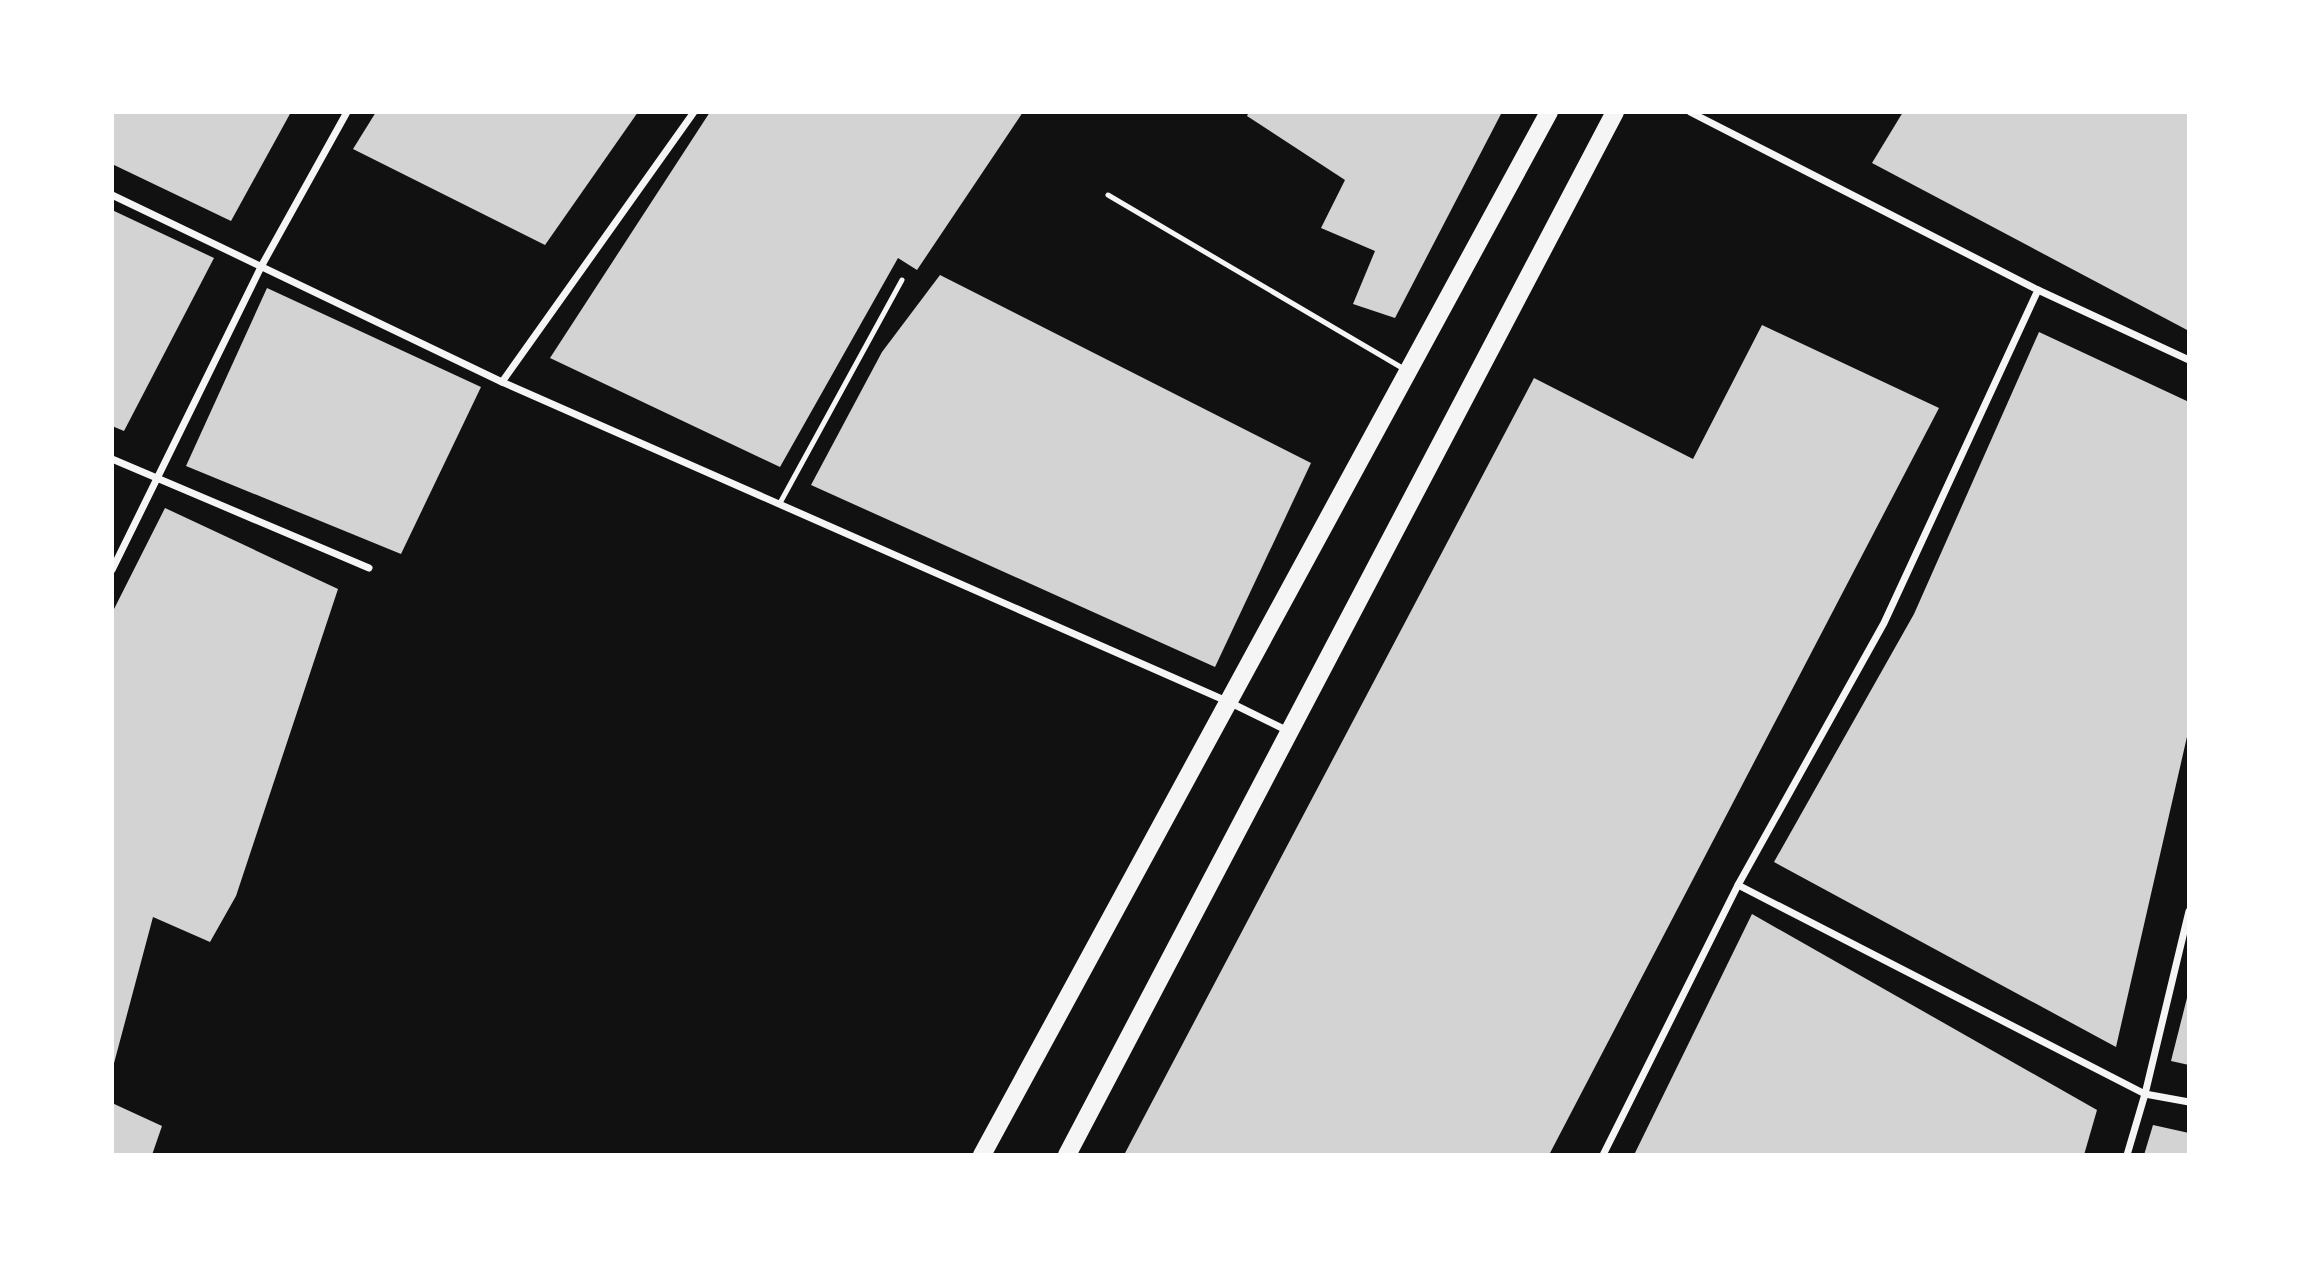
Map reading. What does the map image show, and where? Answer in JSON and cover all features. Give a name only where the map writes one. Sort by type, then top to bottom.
[{"type":"main road","points":[[982,1155],[1549,112]]},
{"type":"main road","points":[[1067,1155],[1615,112]]},
{"type":"street","points":[[112,570],[262,265],[347,112]]},
{"type":"street","points":[[502,382],[694,112]]},
{"type":"street","points":[[1690,112],[2038,290],[2189,360]]},
{"type":"street","points":[[112,195],[502,382],[780,503],[1288,731]]},
{"type":"street","points":[[1604,1155],[1738,885],[1884,623],[2038,290]]},
{"type":"street","points":[[112,459],[158,481],[369,568]]},
{"type":"street","points":[[1738,885],[2146,1094],[2189,1102]]},
{"type":"street","points":[[2127,1155],[2146,1094],[2189,911]]},
{"type":"lane","points":[[1108,195],[1409,372]]},
{"type":"lane","points":[[780,503],[902,280]]},
{"type":"building","points":[[112,112],[291,112],[231,221],[112,164]]},
{"type":"building","points":[[376,112],[638,112],[545,245],[353,149]]},
{"type":"building","points":[[710,112],[1023,112],[917,270],[898,258],[780,467],[550,358]]},
{"type":"building","points":[[1249,112],[1502,112],[1395,318],[1353,304],[1375,251],[1321,228],[1345,180],[1247,116]]},
{"type":"building","points":[[1903,112],[2189,112],[2189,331],[1872,163]]},
{"type":"building","points":[[112,210],[214,258],[124,431],[112,426]]},
{"type":"building","points":[[940,275],[1311,463],[1215,667],[811,485],[882,352]]},
{"type":"building","points":[[267,288],[481,387],[401,554],[186,466]]},
{"type":"building","points":[[1762,325],[1939,408],[1549,1155],[1124,1155],[1534,378],[1693,459]]},
{"type":"building","points":[[2039,332],[2189,402],[2189,728],[2116,1047],[1774,862],[1914,614]]},
{"type":"building","points":[[165,508],[338,589],[236,896],[210,942],[153,917],[113,1067],[112,613]]},
{"type":"building","points":[[1752,914],[2097,1110],[2084,1155],[1634,1155]]},
{"type":"building","points":[[2189,994],[2189,1065],[2171,1061]]},
{"type":"building","points":[[112,1103],[162,1126],[152,1155],[112,1155]]},
{"type":"building","points":[[2153,1125],[2189,1133],[2189,1155],[2144,1155]]}]
